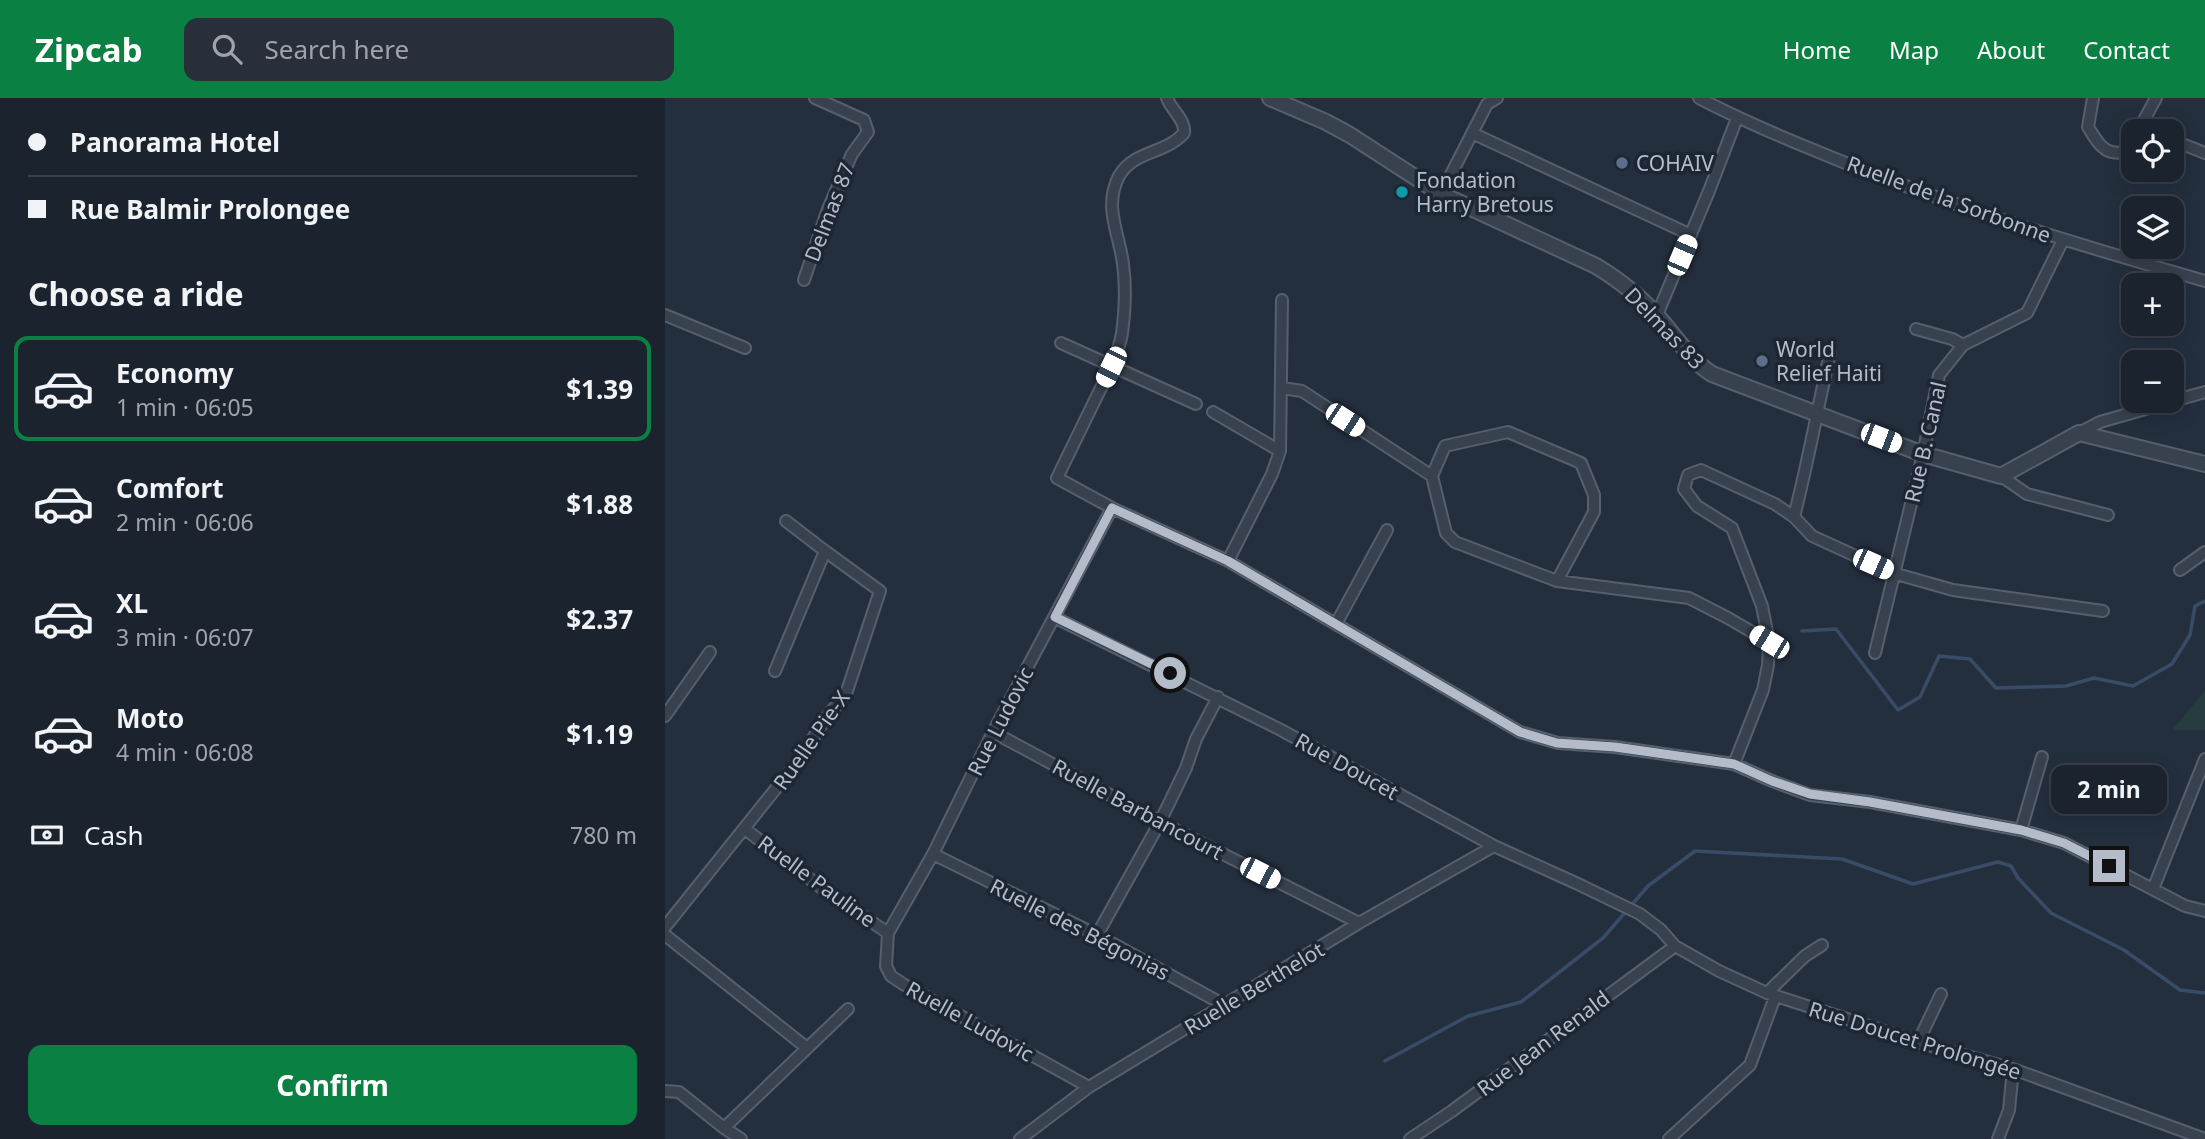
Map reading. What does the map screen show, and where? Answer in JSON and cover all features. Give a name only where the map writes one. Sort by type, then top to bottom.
[{"type":"street","name":"Delmas 87","points":[[804,280],[828,209],[852,154],[868,132],[863,120],[815,98]]},
{"type":"street","points":[[1167,98],[1170,107],[1182,122],[1184,133],[1178,139],[1132,161],[1119,176],[1112,192],[1110,208],[1123,261],[1125,285],[1122,333],[1111,367],[1057,478],[1112,508],[1228,561],[1520,732],[1557,743],[1615,747],[1734,764],[1810,794],[1870,802],[2021,830],[2064,843],[2185,906],[2205,911]]},
{"type":"street","name":"Delmas 83","points":[[1270,98],[1350,135],[1441,194],[1613,276],[1657,315],[1702,368],[1712,374],[1923,454],[2001,476]]},
{"type":"street","points":[[1441,194],[1479,117],[1487,104],[1497,98]]},
{"type":"street","name":"Ruelle de la Sorbonne","points":[[1699,98],[1738,118],[1879,177],[2063,240],[2205,281]]},
{"type":"street","points":[[2093,98],[2088,127],[2100,148],[2121,154]]},
{"type":"street","points":[[2145,119],[2156,98]]},
{"type":"street","points":[[1657,315],[1738,118]]},
{"type":"street","points":[[1472,133],[1691,235]]},
{"type":"street","points":[[2184,145],[2205,153]]},
{"type":"street","name":"Rue B. Canal","points":[[1875,653],[1923,454],[1939,375],[1963,345],[2027,313],[2063,240]]},
{"type":"street","points":[[1228,561],[1272,474],[1280,451],[1282,300]]},
{"type":"street","points":[[665,315],[745,348]]},
{"type":"street","points":[[1916,330],[1952,339],[1963,345]]},
{"type":"street","points":[[1061,343],[1196,404]]},
{"type":"street","points":[[1794,517],[1830,353]]},
{"type":"street","points":[[1282,387],[1302,391],[1432,476]]},
{"type":"street","points":[[2108,515],[2027,494],[2001,476],[2100,422],[2205,392]]},
{"type":"street","points":[[1213,412],[1280,451]]},
{"type":"street","points":[[1557,580],[1594,512],[1594,495],[1581,463],[1508,432],[1445,446],[1432,476],[1446,533],[1455,542],[1557,580],[1689,598],[1769,642]]},
{"type":"street","points":[[2079,433],[2205,464]]},
{"type":"street","points":[[1734,764],[1763,690],[1769,642],[1759,597],[1732,528],[1697,506],[1684,489],[1688,475],[1701,470],[1775,504],[1794,517],[1812,536],[1893,573],[1952,590],[2103,611]]},
{"type":"street","name":"Rue Ludovic","points":[[888,933],[933,854],[993,732],[1112,508]]},
{"type":"street","points":[[775,671],[825,551],[786,521]]},
{"type":"street","points":[[1336,624],[1387,530]]},
{"type":"street","name":"Ruelle Pie-X","points":[[665,927],[802,756],[825,719],[846,694],[880,595],[877,587],[825,551]]},
{"type":"street","points":[[2180,570],[2205,552]]},
{"type":"street","name":"Rue Doucet","points":[[1055,617],[1218,697],[1494,846],[1640,914]]},
{"type":"street","points":[[665,716],[710,652]]},
{"type":"street","points":[[1097,934],[1160,822],[1186,768],[1196,739],[1218,697]]},
{"type":"street","name":"Ruelle Barbancourt","points":[[993,732],[1160,822],[1359,923]]},
{"type":"street","points":[[2021,830],[2042,757]]},
{"type":"street","points":[[2153,889],[2205,759]]},
{"type":"street","name":"Ruelle Pauline","points":[[745,829],[823,889],[888,933]]},
{"type":"street","name":"Ruelle Berthelot","points":[[1020,1139],[1089,1087],[1359,923],[1494,846]]},
{"type":"street","name":"Ruelle des Bégonias","points":[[933,854],[1097,934],[1226,1006]]},
{"type":"street","name":"Rue Doucet Prolongée","points":[[1640,914],[1661,930],[1675,946],[1719,971],[1771,995],[2013,1069],[2205,1139]]},
{"type":"street","name":"Ruelle Ludovic","points":[[888,933],[885,959],[891,976],[1089,1087]]},
{"type":"street","points":[[665,935],[807,1048]]},
{"type":"street","points":[[1669,1139],[1751,1065],[1771,995],[1805,956],[1822,944]]},
{"type":"street","name":"Rue Jean Renald","points":[[1410,1139],[1675,946]]},
{"type":"street","points":[[1918,1042],[1941,994]]},
{"type":"street","points":[[724,1128],[848,1009]]},
{"type":"street","points":[[1998,1139],[2009,1110],[2013,1069]]},
{"type":"street","points":[[665,1091],[679,1092],[741,1139]]},
{"type":"green space","points":[[2205,691],[2205,730],[2172,730]]},
{"type":"waterway","points":[[1802,631],[1836,629],[1898,710],[1920,697],[1939,656],[1970,659],[1996,688],[2066,686],[2094,678],[2133,686],[2172,664],[2190,635],[2195,606],[2205,601]]},
{"type":"waterway","points":[[1385,1061],[1468,1016],[1521,1002],[1603,938],[1648,886],[1695,851],[1842,859],[1913,884],[1998,862],[2011,866],[2018,878],[2051,913],[2124,950],[2180,990],[2205,993]]},
{"type":"place","name":"COHAIV","points":[[1622,163]]},
{"type":"place","name":"Fondation Harry Bretous","points":[[1402,192]]},
{"type":"place","name":"World Relief Haiti","points":[[1762,361]]},
{"type":"route","points":[[1170,673],[1055,617],[1112,508],[1228,561],[1520,732],[1557,743],[1615,747],[1734,764],[1810,794],[1870,802],[2021,830],[2064,843],[2109,866]]}]
